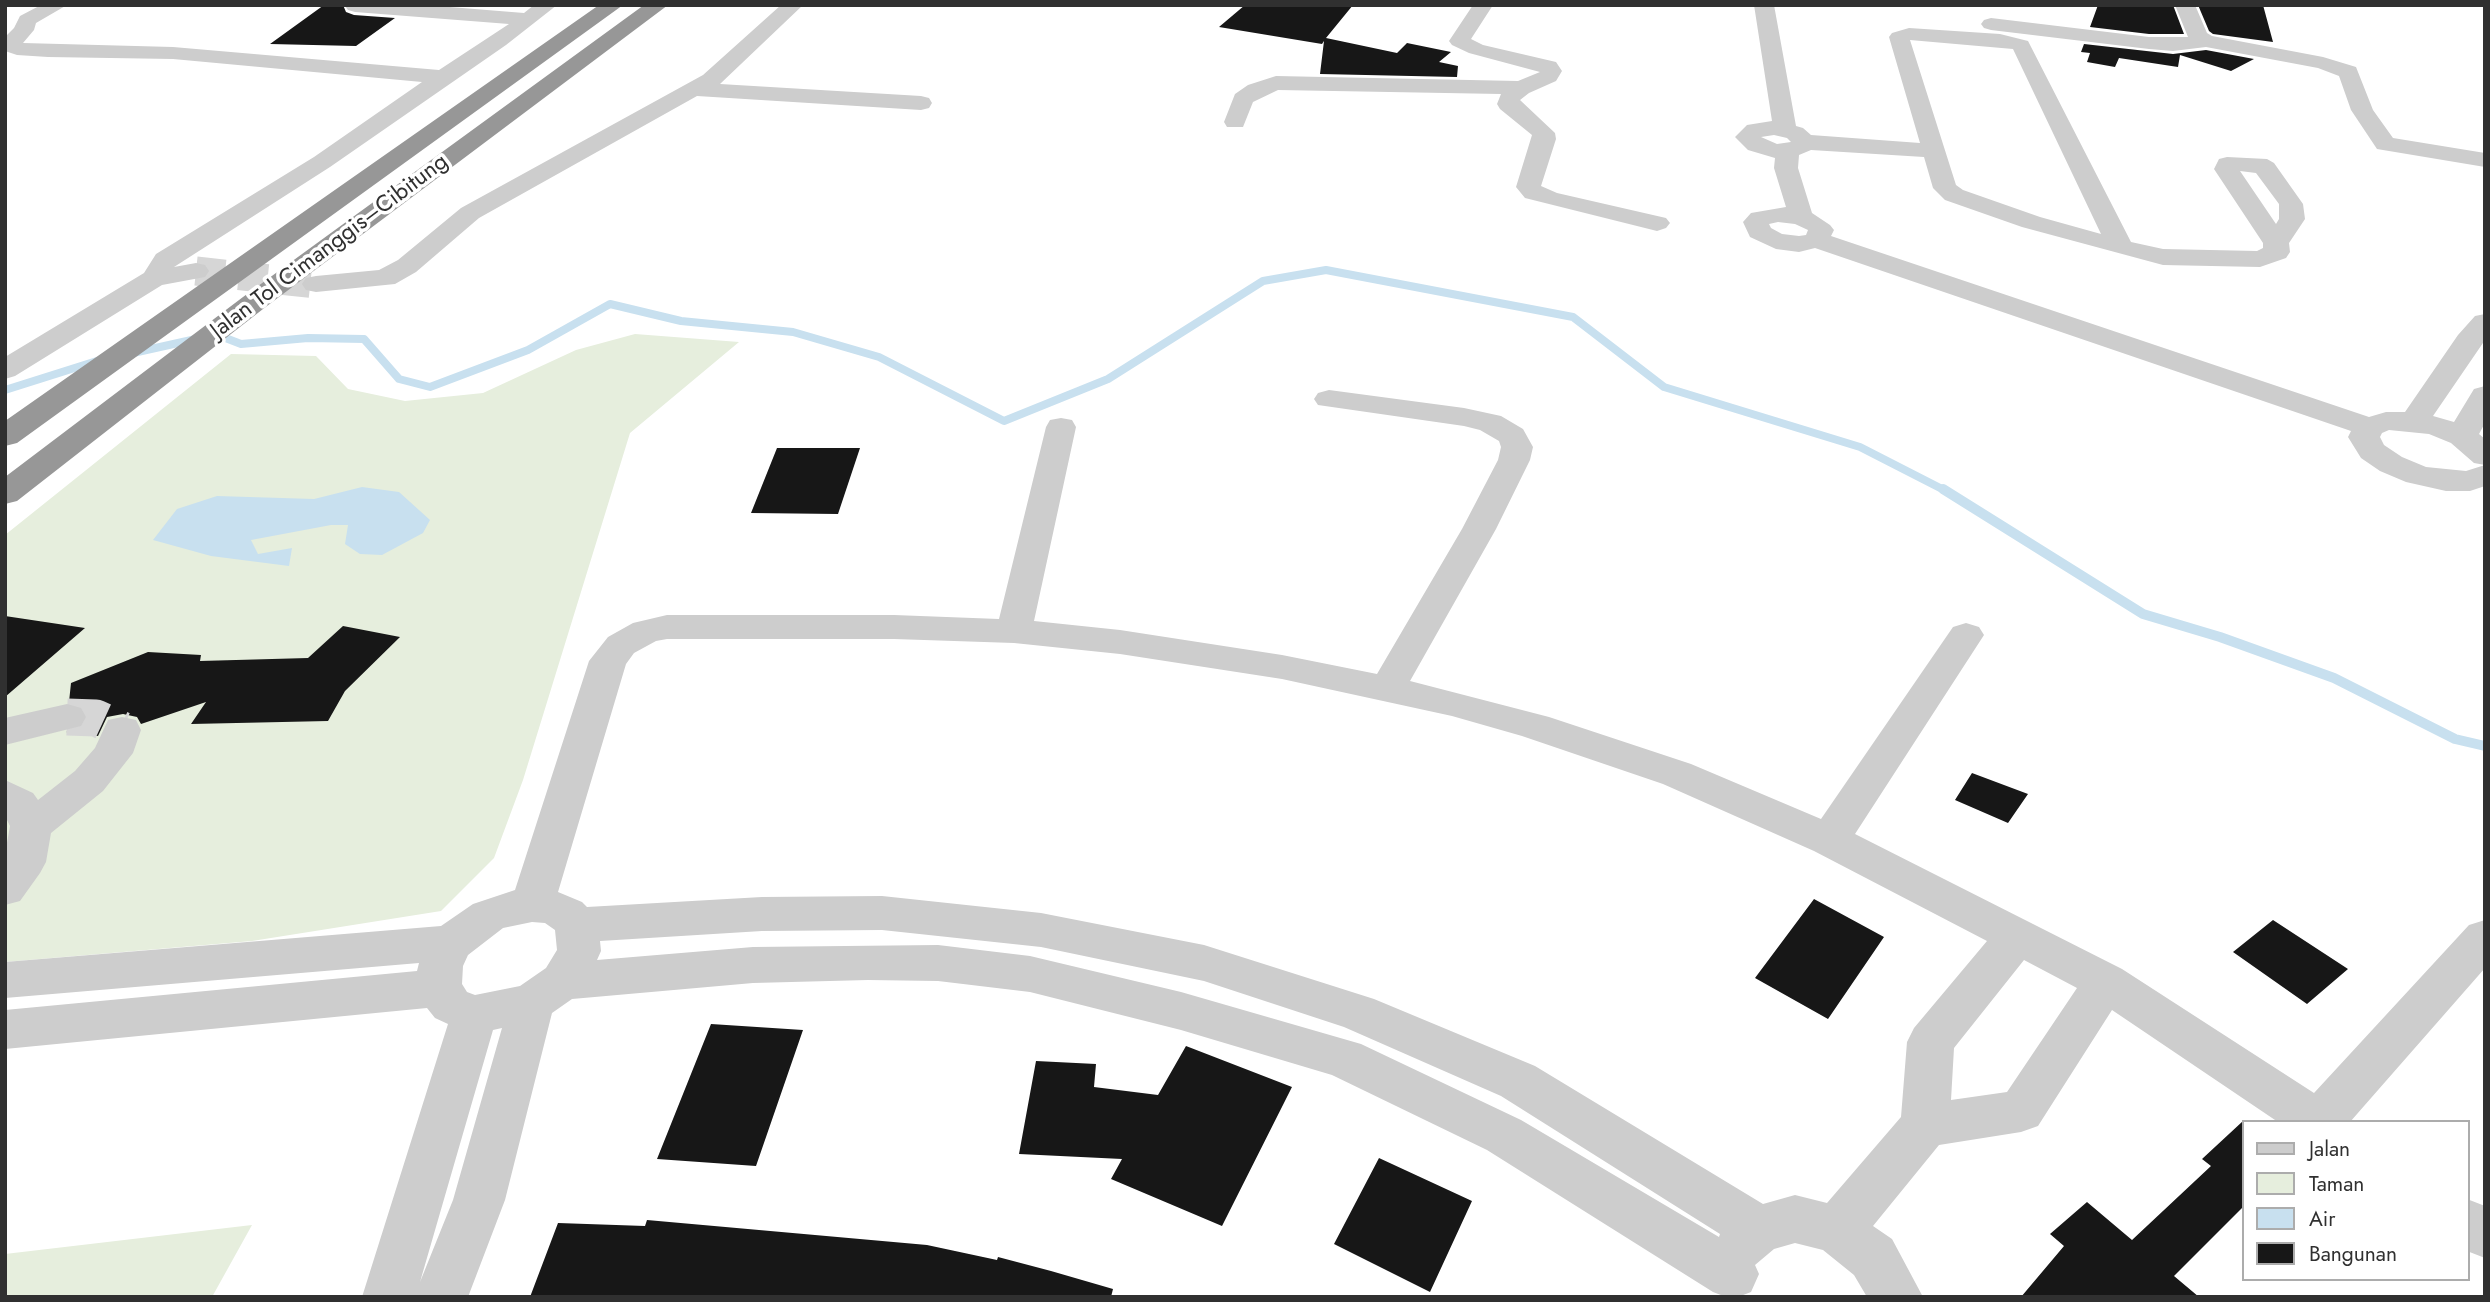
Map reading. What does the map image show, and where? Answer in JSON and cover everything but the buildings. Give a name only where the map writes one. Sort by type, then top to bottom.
[{"type":"highway","name":"Jalan Tol Cimanggis–Cibitung","points":[[8,433],[613,5]]},
{"type":"highway","name":"Jalan Tol Cimanggis–Cibitung","points":[[5,494],[253,303],[658,5]]},
{"type":"street","points":[[57,5],[27,20],[24,30],[9,45],[17,49],[48,51],[173,53],[443,77]]},
{"type":"street","points":[[154,278],[165,260],[322,162],[547,5]]},
{"type":"street","points":[[316,284],[385,278],[407,266],[470,213],[639,121],[669,101],[697,89],[793,5]]},
{"type":"street","points":[[1483,5],[1459,41],[1476,49],[1548,67],[1551,71],[1548,76],[1521,88],[1509,98],[1508,104],[1543,132],[1544,139],[1528,187],[1534,193],[1657,223]]},
{"type":"street","points":[[1763,5],[1766,8],[1786,168],[1809,228]]},
{"type":"street","points":[[2185,5],[2198,36],[2206,41]]},
{"type":"street","points":[[355,6],[528,19]]},
{"type":"street","points":[[1914,15],[2149,43],[2174,45],[2206,41],[2323,63],[2348,72],[2362,110],[2385,144],[2485,160]]},
{"type":"street","points":[[2120,247],[2021,45],[2000,40],[1909,34],[1899,37],[1945,188],[1954,195],[2032,222],[2120,247],[2163,257],[2260,259],[2277,252],[2276,243]]},
{"type":"street","points":[[1755,71],[1781,140],[1770,179],[1768,215],[1809,228],[1952,288],[2369,427],[2386,421],[2436,426],[2473,446],[2485,395]]},
{"type":"street","points":[[1234,122],[1243,99],[1256,89],[1276,83],[1521,88]]},
{"type":"street","points":[[697,89],[921,103]]},
{"type":"street","points":[[1781,140],[1934,151]]},
{"type":"street","points":[[5,370],[154,278],[196,271]]},
{"type":"street","points":[[2414,422],[2468,341],[2485,322]]},
{"type":"street","points":[[1329,399],[1464,417],[1490,423],[1512,436],[1517,447],[1514,460],[1479,529],[1387,689]]},
{"type":"street","points":[[1014,631],[1060,427]]},
{"type":"street","points":[[2369,427],[2364,437],[2372,451],[2391,464],[2417,475],[2446,481],[2470,481],[2485,475]]},
{"type":"street","points":[[533,905],[608,661],[614,652],[632,638],[667,627],[868,627],[1014,631],[1120,642],[1282,667],[1387,689],[1535,726],[1723,792],[1829,840],[2106,982],[2316,1120]]},
{"type":"street","points":[[1829,840],[1966,635]]},
{"type":"street","points":[[5,732],[67,717]]},
{"type":"street","points":[[32,826],[89,781],[119,743],[122,730]]},
{"type":"street","points":[[5,795],[19,803],[32,826],[25,862],[5,889]]},
{"type":"street","points":[[389,1297],[457,1001],[440,966],[452,943],[488,916],[510,908],[533,905],[551,907],[567,914],[577,925],[579,951],[547,992],[479,1200],[441,1297]]},
{"type":"street","points":[[577,925],[762,914],[883,913],[1041,930],[1204,963],[1359,1012],[1518,1081],[1758,1229]]},
{"type":"street","points":[[1837,1230],[1925,1125],[1931,1042],[2017,937]]},
{"type":"street","points":[[2321,1120],[2485,937]]},
{"type":"street","points":[[5,979],[452,943]]},
{"type":"street","points":[[5,1030],[457,1001],[753,965],[938,963],[1030,974],[1181,1011],[1344,1058],[1504,1135],[1735,1285],[1740,1247],[1758,1229],[1795,1219],[1837,1230],[1872,1257],[1895,1296]]},
{"type":"street","points":[[1925,1125],[2021,1111],[2106,982]]},
{"type":"street","points":[[2469,1224],[2485,1234]]},
{"type":"green space","points":[[635,334],[739,342],[630,433],[523,780],[494,858],[441,911],[252,941],[5,962],[5,535],[231,354],[316,356],[348,389],[405,401],[483,393],[576,350]]},
{"type":"green space","points":[[252,1225],[212,1297],[5,1297],[5,1254]]},
{"type":"water","points":[[362,487],[399,492],[430,520],[423,533],[382,555],[360,554],[345,544],[348,525],[331,525],[251,540],[258,554],[292,548],[289,566],[211,556],[153,540],[177,509],[217,496],[314,499]]},
{"type":"waterway","points":[[215,334],[241,344],[308,338],[364,339],[399,379],[430,387],[528,350],[610,304],[681,321],[793,332],[879,357],[1004,421],[1108,379],[1263,281],[1326,270],[1573,317],[1664,387],[1860,447],[1946,491]]},
{"type":"waterway","points":[[133,353],[196,339]]},
{"type":"waterway","points":[[5,390],[100,360]]},
{"type":"waterway","points":[[1943,489],[2143,614],[2220,637],[2334,678],[2455,739],[2485,746]]},
{"type":"tunnel","points":[[196,271],[316,284]]},
{"type":"tunnel","points":[[67,717],[96,718],[122,730]]}]
